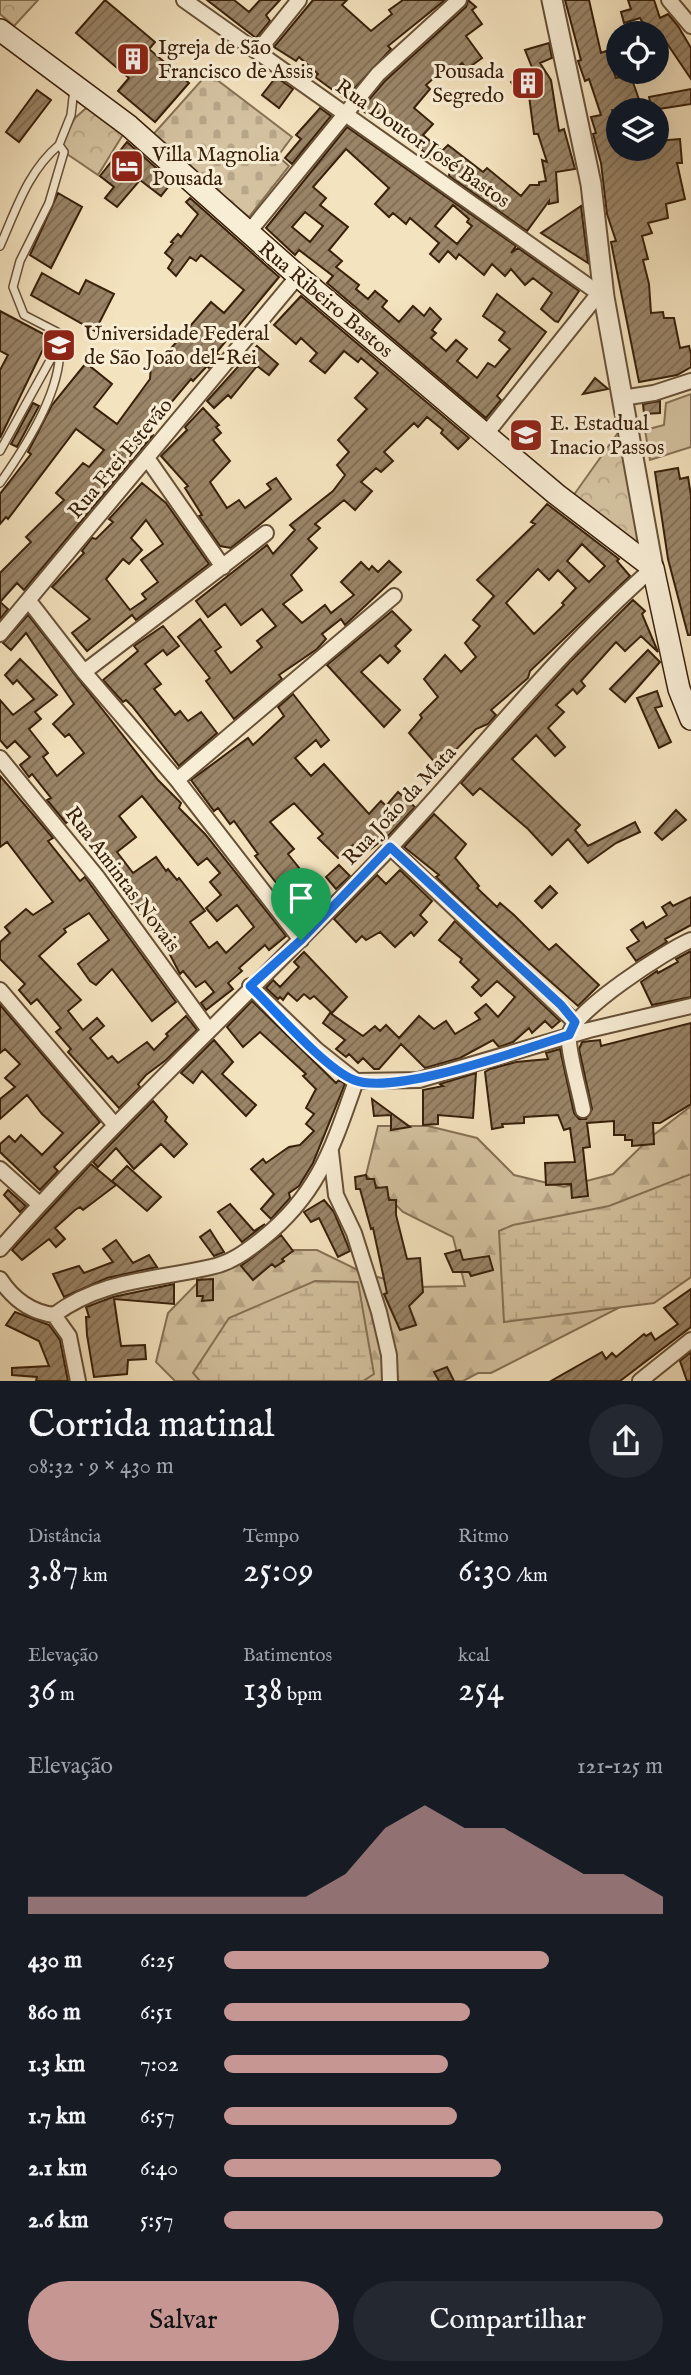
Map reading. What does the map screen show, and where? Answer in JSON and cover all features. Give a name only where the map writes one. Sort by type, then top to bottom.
[{"type":"main road","name":"Rua Ribeiro Bastos","points":[[0,30],[129,126],[248,233],[556,494],[653,568]]},
{"type":"main road","points":[[653,568],[680,689],[691,719]]},
{"type":"street","name":"Rua Doutor José Bastos","points":[[184,0],[602,295]]},
{"type":"street","points":[[258,51],[299,0]]},
{"type":"street","points":[[248,233],[378,74],[459,0]]},
{"type":"street","points":[[552,0],[591,184],[602,295],[639,476],[653,568]]},
{"type":"street","points":[[669,0],[691,26]]},
{"type":"street","name":"Rua Frei Estevão","points":[[0,634],[298,276]]},
{"type":"street","points":[[486,434],[602,295]]},
{"type":"street","points":[[622,398],[654,393],[691,381]]},
{"type":"street","points":[[147,458],[223,567]]},
{"type":"street","points":[[84,672],[266,533]]},
{"type":"street","name":"Rua João da Mata","points":[[0,1249],[114,1124],[250,986],[301,940],[390,847],[609,607],[653,568]]},
{"type":"street","points":[[177,780],[394,596]]},
{"type":"street","points":[[29,601],[84,672],[177,780],[301,940]]},
{"type":"street","name":"Rua Amintas Novais","points":[[0,758],[98,878],[208,1029]]},
{"type":"street","points":[[390,847],[572,1029],[583,1110]]},
{"type":"street","points":[[572,1029],[623,981],[691,940]]},
{"type":"street","points":[[250,986],[317,1050],[356,1081],[419,1080],[572,1029],[691,1006]]},
{"type":"street","points":[[0,990],[114,1124]]},
{"type":"street","points":[[0,1279],[20,1302],[40,1313],[54,1315],[86,1295],[130,1280],[213,1267],[247,1251],[293,1214],[310,1192],[331,1152],[356,1081]]},
{"type":"street","points":[[331,1152],[336,1195],[362,1256],[389,1355],[390,1381]]},
{"type":"street","points":[[0,1169],[39,1205]]},
{"type":"street","points":[[310,1192],[336,1195]]},
{"type":"street","points":[[54,1315],[69,1336],[78,1381]]},
{"type":"street","points":[[640,1381],[691,1340]]},
{"type":"lane","points":[[71,115],[81,90]]},
{"type":"lane","points":[[0,246],[35,170],[42,159],[59,145],[81,90]]},
{"type":"lane","points":[[0,483],[19,457],[48,399],[59,368],[60,342],[57,332],[24,315],[13,287],[20,261],[49,203],[64,152],[59,145]]},
{"type":"lane","points":[[0,451],[60,342]]},
{"type":"green space","points":[[0,0],[38,0],[14,26],[0,14]]},
{"type":"green space","points":[[208,73],[292,137],[278,156],[289,166],[249,217],[151,137]]},
{"type":"green space","points":[[93,102],[127,128],[98,175],[64,152],[62,142],[75,118]]},
{"type":"green space","points":[[691,394],[691,447],[650,460],[645,430],[664,425],[666,403]]},
{"type":"green space","points":[[620,430],[640,535],[637,542],[624,542],[573,496]]},
{"type":"green space","points":[[691,1106],[691,1271],[491,1373],[478,1373],[463,1381],[175,1381],[156,1362],[168,1313],[205,1275],[255,1250],[317,1250],[366,1274],[416,1287],[465,1286],[453,1237],[403,1212],[366,1175],[378,1126],[428,1126],[477,1138],[514,1175],[564,1187],[613,1174],[651,1137]]},
{"type":"green space","points":[[691,1174],[691,1277],[654,1303],[504,1322],[499,1231],[513,1225],[609,1206]]},
{"type":"green space","points":[[315,1281],[358,1282],[374,1374],[363,1381],[200,1381],[193,1373],[229,1318]]},
{"type":"building","name":"Igreja de São Francisco de Assis","points":[[105,0],[155,42],[149,49],[189,83],[155,122],[118,91],[129,78],[76,33]]},
{"type":"building","points":[[207,0],[234,0],[249,12],[260,0],[280,0],[266,15],[270,21],[256,38]]},
{"type":"building","points":[[313,0],[347,0],[342,5],[371,31],[392,14],[389,10],[403,0],[445,0],[388,46],[391,49],[345,99],[315,77],[318,74],[299,57],[296,61],[274,47]]},
{"type":"building","points":[[468,0],[476,7],[472,10],[482,24],[466,36],[482,58],[467,69],[462,63],[450,74],[445,68],[426,85],[430,89],[414,108],[433,124],[423,135],[442,151],[448,145],[483,172],[487,168],[521,196],[530,185],[539,185],[539,182],[546,181],[542,160],[547,162],[538,134],[534,134],[528,88],[519,94],[511,82],[533,70],[525,50],[549,43],[552,58],[540,63],[551,80],[559,131],[564,129],[575,169],[556,172],[558,202],[549,204],[549,201],[527,231],[449,176],[450,170],[434,158],[432,160],[398,127],[396,129],[377,112],[372,118],[361,109],[385,81],[466,7]]},
{"type":"building","points":[[565,0],[589,0],[601,53],[606,51],[606,84],[634,84],[639,98],[606,98],[606,161],[669,161],[669,140],[680,139],[682,163],[677,163],[685,199],[666,204],[668,218],[648,223],[652,233],[642,236],[648,259],[643,260],[649,284],[651,313],[663,312],[664,318],[674,318],[680,348],[689,346],[691,367],[677,375],[639,382],[611,242],[616,241],[607,214],[601,163],[593,134],[596,133],[591,117],[601,115],[589,79],[585,81],[578,61],[581,60]]},
{"type":"building","points":[[628,0],[654,0],[660,18],[668,14],[691,48],[691,79],[669,46],[669,21],[642,21],[640,18],[623,21],[621,12],[631,9]]},
{"type":"building","points":[[276,77],[293,89],[279,108],[262,95]]},
{"type":"building","points":[[691,89],[691,104],[669,107],[669,98],[649,97]]},
{"type":"building","points":[[37,90],[51,100],[19,142],[6,132]]},
{"type":"building","points":[[320,108],[331,116],[292,164],[285,158],[301,139],[296,135]]},
{"type":"building","points":[[347,127],[516,246],[511,253],[518,248],[579,291],[558,322],[541,309],[552,293],[533,278],[525,285],[511,269],[505,276],[492,264],[484,275],[459,254],[456,259],[448,251],[439,262],[430,254],[439,243],[410,218],[406,224],[393,213],[389,217],[375,204],[389,188],[346,149],[313,187],[326,198],[320,205],[348,227],[329,250],[342,261],[336,267],[359,285],[356,289],[368,299],[375,291],[387,301],[382,307],[399,322],[413,306],[424,316],[430,308],[441,319],[432,330],[436,333],[431,338],[446,351],[456,340],[467,349],[457,361],[477,378],[488,363],[495,367],[510,349],[499,340],[505,332],[483,316],[497,294],[546,332],[497,396],[501,400],[486,418],[327,283],[333,276],[299,250],[295,255],[266,228]],"holes":[[[453,205],[469,219],[467,222],[472,226],[457,244],[435,226]],[[305,212],[323,226],[310,242],[292,227]]]},
{"type":"building","points":[[127,142],[172,182],[161,196],[140,180],[117,207],[105,198],[114,187],[100,176]]},
{"type":"building","points":[[58,193],[82,207],[51,268],[30,255]]},
{"type":"building","points":[[190,198],[279,277],[216,353],[219,355],[209,368],[207,366],[193,381],[191,379],[148,430],[153,435],[24,590],[17,583],[0,602],[0,573],[31,542],[26,537],[64,500],[56,493],[83,463],[89,467],[104,450],[76,429],[8,519],[6,517],[0,524],[0,494],[31,454],[28,452],[52,405],[86,363],[112,384],[94,407],[117,424],[150,379],[151,365],[161,360],[211,302],[224,313],[244,290],[201,255],[196,261],[190,257],[176,276],[168,268],[173,260],[165,253],[173,243],[171,242],[178,234],[181,237],[198,214],[186,202]]},
{"type":"building","points":[[581,206],[588,263],[541,233]]},
{"type":"building","points":[[42,273],[79,294],[86,280],[114,294],[95,331],[31,295]]},
{"type":"building","points":[[301,296],[469,438],[458,449],[441,433],[443,430],[427,417],[418,427],[414,423],[384,452],[393,461],[381,472],[376,468],[361,482],[372,491],[355,510],[344,500],[315,524],[320,528],[308,539],[317,548],[291,575],[302,590],[283,604],[302,623],[325,605],[331,613],[354,595],[341,582],[361,562],[369,570],[372,566],[378,572],[389,561],[401,572],[345,625],[341,619],[322,634],[326,639],[317,649],[279,675],[282,679],[234,719],[206,681],[210,678],[178,637],[200,619],[221,647],[215,651],[231,673],[262,647],[257,641],[276,626],[262,609],[241,625],[225,604],[208,617],[196,601],[267,545],[273,554],[295,530],[290,525],[333,491],[345,475],[337,465],[349,452],[338,440],[367,409],[355,398],[378,373],[361,358],[358,362],[344,351],[325,373],[310,361],[317,353],[301,338],[296,344],[274,325]]},
{"type":"building","points":[[0,311],[49,337],[0,438],[0,370],[8,355],[0,351]]},
{"type":"building","points":[[257,346],[278,364],[269,375],[257,366],[231,398],[228,395],[214,408],[207,401]]},
{"type":"building","points":[[595,378],[608,389],[583,394]]},
{"type":"building","points":[[660,401],[660,413],[644,414],[643,404]]},
{"type":"building","points":[[33,403],[39,406],[17,447],[11,444]]},
{"type":"building","points":[[203,408],[219,425],[216,427],[221,433],[213,440],[230,461],[210,482],[227,508],[239,500],[245,508],[271,489],[267,484],[276,478],[291,499],[231,548],[220,546],[199,516],[202,515],[185,488],[188,486],[161,456],[187,430],[185,427]]},
{"type":"building","points":[[678,468],[680,479],[688,477],[691,496],[691,635],[688,635],[668,559],[655,472]]},
{"type":"building","points":[[142,483],[166,503],[209,564],[136,620],[132,615],[87,651],[72,633],[90,619],[52,587],[84,553],[82,551],[92,538],[96,539],[113,522],[109,519]],"holes":[[[146,520],[163,544],[141,560],[158,582],[142,594],[146,599],[130,610],[106,579],[123,559],[129,564],[142,550],[131,538]]]},
{"type":"building","points":[[547,504],[619,559],[617,561],[630,576],[530,671],[528,678],[491,710],[496,715],[488,724],[476,729],[439,767],[409,733],[422,718],[420,715],[438,697],[424,679],[445,655],[461,672],[476,657],[465,643],[480,626],[473,620],[494,596],[477,580],[535,524],[531,522]],"holes":[[[582,544],[605,566],[589,582],[567,561]],[[538,569],[549,580],[558,570],[576,588],[562,603],[564,605],[534,634],[506,603]]]},
{"type":"building","points":[[633,600],[645,611],[642,614],[658,652],[641,636],[625,651],[616,642],[581,681],[585,686],[577,694],[573,689],[556,705],[564,712],[548,728],[565,747],[555,756],[536,735],[512,759],[580,825],[575,830],[588,846],[635,822],[640,832],[616,843],[588,863],[568,839],[552,855],[528,829],[480,788],[473,795],[461,783],[570,662]]},
{"type":"building","points":[[0,602],[8,609],[0,619]]},
{"type":"building","points":[[392,611],[411,630],[395,646],[400,651],[388,663],[380,655],[361,672],[400,710],[384,727],[327,665]]},
{"type":"building","points":[[28,615],[158,780],[181,803],[179,808],[205,834],[286,936],[269,950],[265,945],[239,968],[242,971],[228,983],[233,989],[206,1010],[201,1003],[214,992],[205,981],[196,987],[183,971],[180,974],[165,945],[129,900],[130,897],[118,881],[116,882],[69,820],[66,823],[47,800],[51,798],[32,774],[29,777],[20,765],[30,757],[15,741],[7,748],[0,740],[0,700],[13,715],[34,699],[17,680],[13,684],[5,675],[20,659],[57,695],[35,712],[41,719],[29,729],[48,753],[43,757],[57,776],[84,753],[69,734],[65,737],[53,724],[74,704],[26,633],[11,650],[3,643]],"holes":[[[142,796],[198,865],[207,858],[220,873],[210,882],[221,895],[206,908],[217,921],[237,905],[254,927],[226,953],[217,942],[209,948],[190,922],[205,911],[179,878],[177,880],[168,869],[166,871],[156,857],[133,873],[117,852],[136,837],[119,816]]]},
{"type":"building","points":[[163,626],[179,646],[167,655],[163,650],[145,664],[161,684],[154,689],[175,715],[180,711],[188,721],[201,712],[217,733],[179,766],[132,706],[126,700],[123,702],[103,680],[138,651],[134,646]]},
{"type":"building","points":[[648,650],[660,662],[625,702],[610,689]]},
{"type":"building","points":[[657,691],[662,706],[655,708],[671,742],[659,748],[637,698]]},
{"type":"building","points":[[293,694],[329,740],[321,747],[316,740],[295,758],[311,776],[324,764],[369,814],[381,801],[386,806],[398,792],[415,807],[390,834],[363,855],[353,845],[338,858],[318,838],[323,834],[294,803],[270,822],[294,849],[288,854],[300,869],[295,873],[318,901],[307,910],[299,899],[293,904],[255,856],[258,854],[234,821],[230,824],[218,808],[214,811],[191,780],[248,738],[253,745],[284,716],[278,707]]},
{"type":"building","points":[[0,776],[53,838],[48,841],[80,881],[85,877],[176,1002],[152,1021],[112,969],[96,985],[90,981],[78,964],[109,940],[89,913],[64,929],[66,932],[39,956],[81,1000],[68,1011],[83,1030],[97,1018],[104,1026],[90,1038],[108,1059],[112,1056],[118,1063],[147,1042],[154,1050],[168,1036],[166,1034],[186,1016],[197,1030],[146,1075],[138,1084],[140,1087],[119,1108],[68,1052],[71,1049],[56,1032],[61,1028],[37,999],[31,1004],[19,990],[25,984],[0,959],[0,942],[10,933],[5,927],[26,909],[33,915],[53,902],[7,842],[0,847]]},
{"type":"building","points":[[676,810],[686,820],[662,840],[655,833]]},
{"type":"building","points":[[434,814],[466,844],[455,858],[479,886],[477,888],[497,907],[500,903],[514,915],[549,950],[556,944],[599,985],[578,1006],[481,920],[436,877],[439,875],[404,847]]},
{"type":"building","points":[[339,865],[350,876],[336,889],[326,877]]},
{"type":"building","points":[[400,870],[432,901],[420,915],[427,922],[414,936],[411,932],[395,947],[380,932],[366,940],[362,936],[356,942],[334,919],[377,875],[386,884]]},
{"type":"building","points":[[550,886],[557,893],[542,908],[535,901]]},
{"type":"building","points":[[691,897],[691,925],[665,939],[667,942],[636,961],[627,948],[639,941],[631,930],[643,922],[646,928],[667,915],[662,907],[670,902],[673,906]]},
{"type":"building","points":[[455,921],[560,1021],[552,1028],[545,1021],[532,1033],[529,1028],[513,1042],[499,1047],[493,1040],[460,1058],[425,1068],[401,1044],[379,1069],[374,1069],[363,1058],[358,1063],[349,1054],[346,1057],[336,1049],[345,1040],[323,1023],[330,1013],[363,1036],[375,1026],[380,1031],[386,1025],[399,1038],[419,1016],[434,1029],[446,1021],[455,1034],[480,1019],[475,1013],[486,1004],[498,1017],[515,997],[497,981],[481,996],[472,987],[479,980],[460,962],[462,959],[439,940]]},
{"type":"building","points":[[691,951],[691,997],[652,1005],[641,982],[678,962],[676,959]]},
{"type":"building","points":[[304,952],[347,997],[332,1013],[314,996],[310,999],[304,994],[297,1001],[288,993],[283,1000],[266,988],[273,980],[280,987],[299,967],[294,962]]},
{"type":"building","points":[[252,1001],[336,1083],[339,1080],[345,1084],[313,1163],[299,1186],[289,1193],[290,1198],[271,1219],[261,1209],[274,1194],[251,1169],[263,1159],[266,1163],[289,1147],[300,1145],[314,1131],[306,1124],[314,1114],[306,1108],[316,1089],[303,1076],[306,1074],[260,1032],[243,1047],[227,1027]]},
{"type":"building","points":[[0,1005],[100,1122],[54,1167],[58,1171],[40,1190],[0,1152],[0,1144],[9,1136],[15,1142],[21,1135],[42,1155],[63,1133],[42,1114],[27,1095],[0,1119],[0,1099],[15,1087],[5,1078],[20,1064],[5,1049],[0,1053]]},
{"type":"building","points":[[691,1023],[691,1104],[660,1123],[653,1123],[654,1144],[632,1146],[632,1140],[625,1140],[625,1135],[614,1135],[614,1121],[587,1123],[590,1147],[583,1148],[588,1196],[572,1198],[571,1184],[546,1185],[545,1163],[575,1162],[570,1128],[564,1130],[558,1115],[524,1117],[524,1123],[502,1124],[503,1127],[492,1129],[485,1072],[490,1069],[516,1062],[548,1059],[546,1053],[560,1049],[574,1113],[579,1119],[586,1119],[592,1109],[579,1049],[582,1042],[600,1040],[601,1046]]},
{"type":"building","points":[[214,1040],[233,1062],[222,1074],[256,1105],[246,1116],[202,1071],[193,1083],[181,1073]]},
{"type":"building","points":[[476,1073],[473,1118],[438,1115],[438,1124],[423,1125],[423,1090],[443,1086],[440,1084]]},
{"type":"building","points":[[372,1099],[410,1127],[391,1130],[391,1115],[374,1116]]},
{"type":"building","points":[[153,1101],[167,1117],[165,1121],[187,1144],[174,1157],[161,1144],[134,1169],[116,1148],[98,1167],[93,1162]]},
{"type":"building","points":[[91,1164],[116,1185],[83,1210],[80,1207],[75,1210],[55,1228],[65,1239],[56,1247],[49,1239],[22,1260],[12,1250]]},
{"type":"building","points":[[127,1166],[161,1197],[147,1211],[112,1181]]},
{"type":"building","points":[[366,1175],[367,1179],[374,1179],[376,1188],[387,1187],[389,1200],[396,1200],[396,1215],[407,1259],[420,1258],[423,1292],[409,1306],[416,1325],[400,1330],[384,1294],[387,1293],[373,1228],[371,1229],[360,1189],[356,1189],[355,1177]]},
{"type":"building","points":[[8,1190],[26,1206],[20,1212],[4,1195]]},
{"type":"building","points":[[324,1200],[334,1212],[350,1251],[338,1257],[319,1218],[311,1222],[304,1212]]},
{"type":"building","points":[[230,1204],[254,1231],[265,1224],[242,1242],[218,1212]]},
{"type":"building","points":[[210,1230],[224,1252],[214,1256],[200,1237]]},
{"type":"building","points":[[281,1235],[293,1251],[282,1259],[284,1261],[275,1267],[272,1264],[253,1280],[241,1266]]},
{"type":"building","points":[[116,1240],[133,1263],[149,1255],[157,1267],[107,1278],[64,1297],[53,1274],[79,1266],[84,1273],[113,1262],[103,1249]]},
{"type":"building","points":[[460,1250],[463,1260],[489,1256],[493,1270],[471,1276],[469,1272],[453,1272],[445,1254]]},
{"type":"building","points":[[213,1279],[213,1300],[202,1301],[203,1296],[197,1296],[197,1280]]},
{"type":"building","points":[[174,1284],[174,1304],[114,1299],[121,1346],[145,1345],[146,1359],[128,1360],[127,1374],[94,1377],[87,1335],[86,1317],[89,1317],[86,1307],[113,1297]]},
{"type":"building","points":[[691,1289],[691,1327],[620,1381],[551,1381],[602,1352],[606,1359],[612,1353],[616,1357],[644,1334],[646,1336],[651,1333],[655,1340],[678,1324],[664,1308]]},
{"type":"building","points":[[15,1312],[49,1325],[60,1340],[68,1381],[36,1381],[37,1377],[12,1375],[12,1368],[49,1366],[39,1341],[6,1325]]},
{"type":"building","points":[[691,1352],[691,1381],[687,1381],[680,1361]]},
{"type":"building","points":[[447,1367],[454,1381],[439,1381],[434,1372]]},
{"type":"place","name":"Igreja de São Francisco de Assis","points":[[133,59]]},
{"type":"place","name":"Pousada Segredo","points":[[528,83]]},
{"type":"place","name":"Villa Magnolia Pousada","points":[[127,166]]},
{"type":"place","name":"Universidade Federal de São João del-Rei","points":[[59,345]]},
{"type":"place","name":"E. Estadual Inacio Passos","points":[[526,435]]},
{"type":"route","points":[[390,847],[561,1005],[575,1022],[569,1035],[419,1080],[356,1081],[338,1069],[250,986],[301,940],[390,847]]}]
